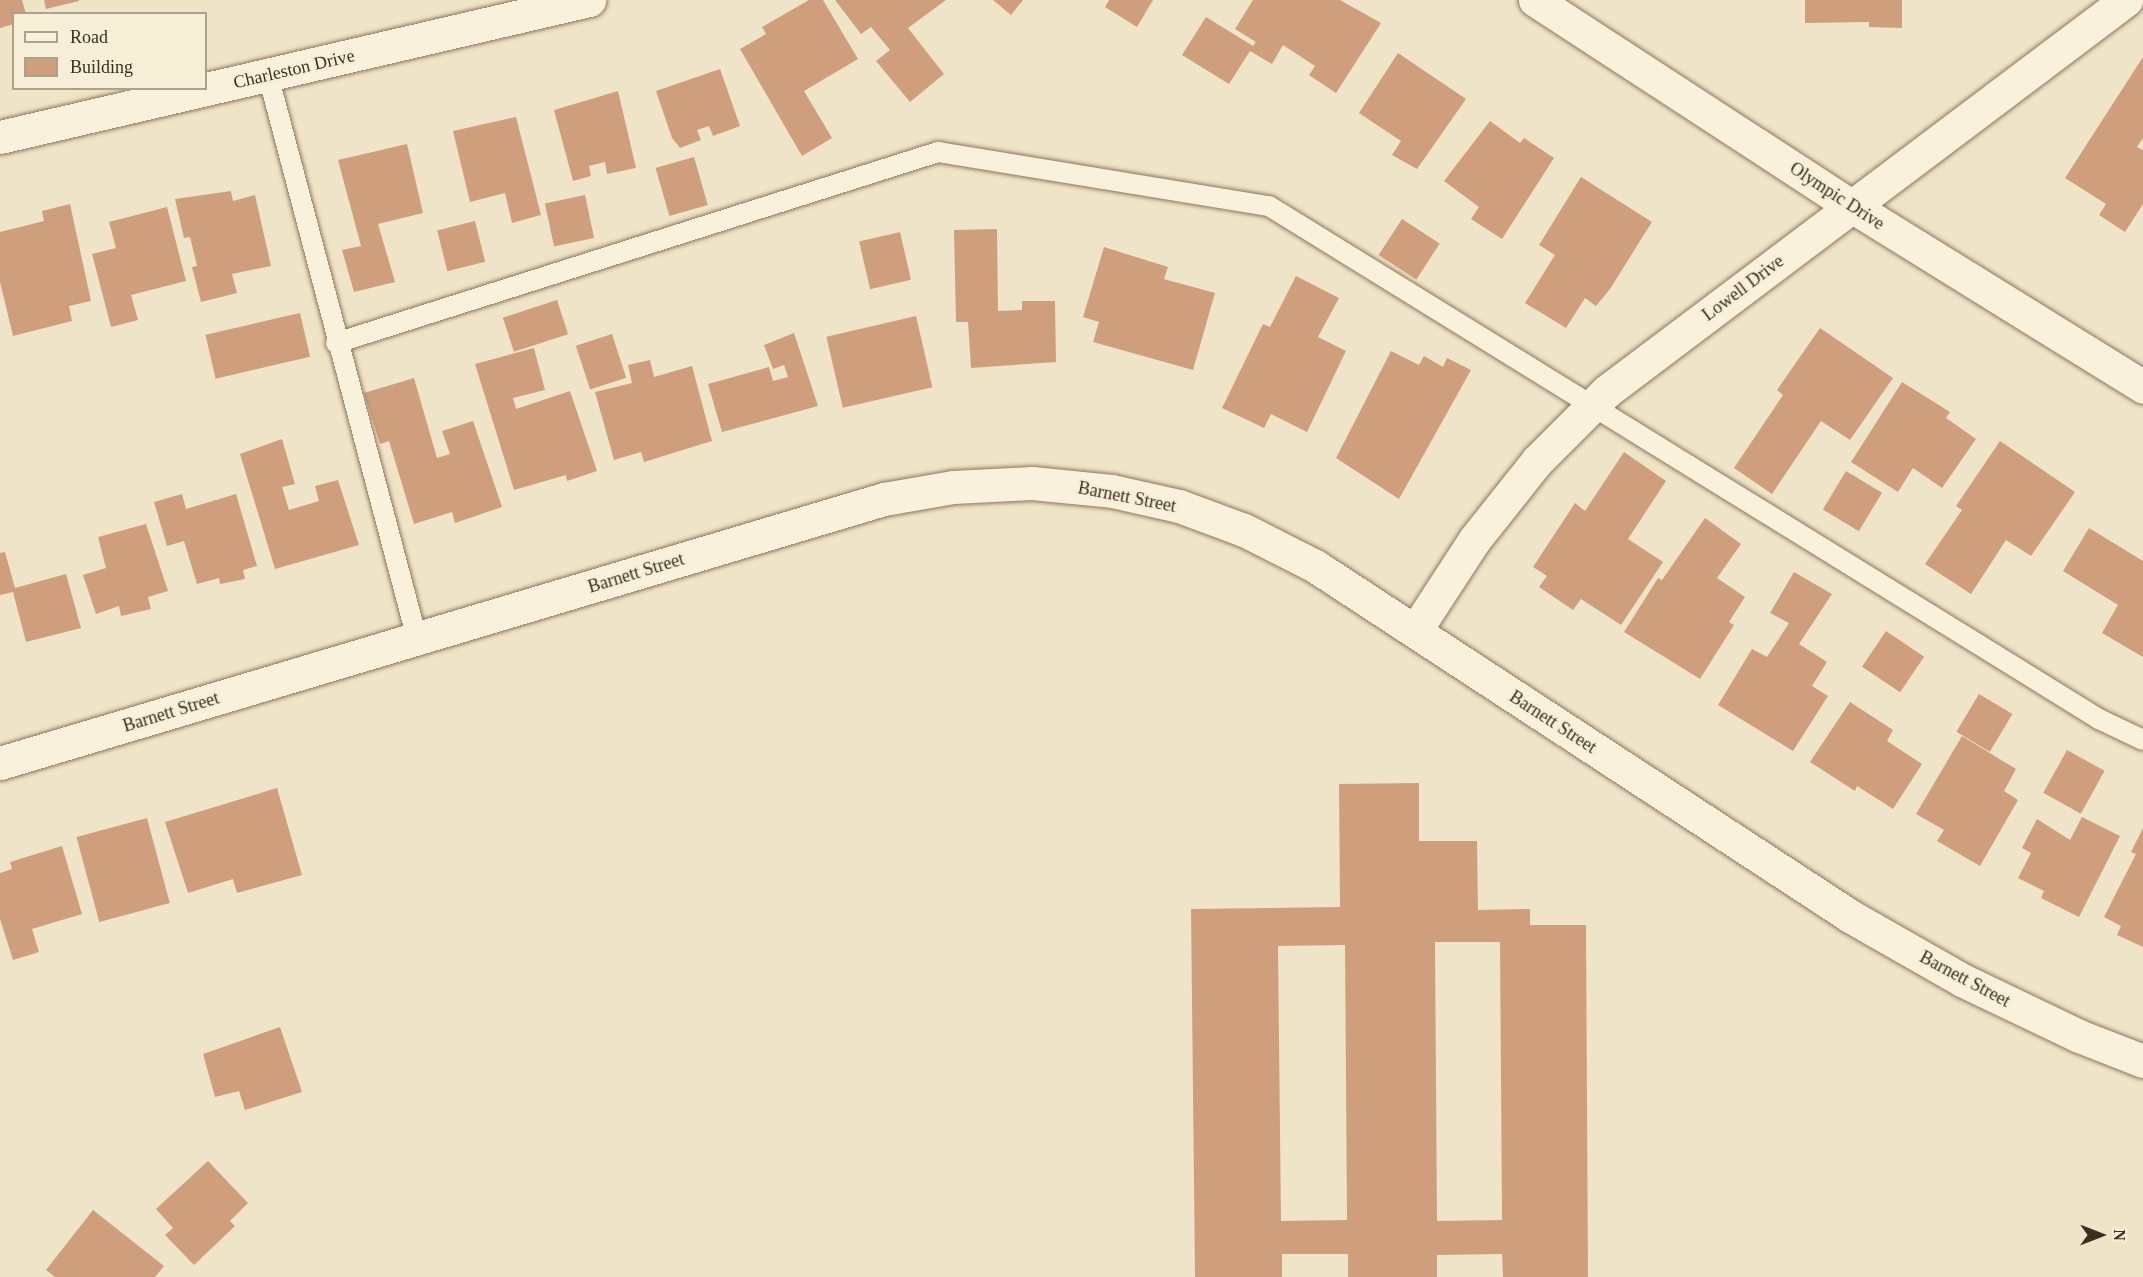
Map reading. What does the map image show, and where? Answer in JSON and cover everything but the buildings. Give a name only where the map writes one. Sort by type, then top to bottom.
[{"type":"street","name":"Charleston Drive","points":[[207,89],[588,0]]},
{"type":"street","name":"Olympic Drive","points":[[1535,0],[1850,205],[2143,387]]},
{"type":"street","name":"Lowell Drive","points":[[1415,631],[1496,513],[1537,461],[1592,407],[1850,205],[2126,0]]},
{"type":"street","name":"Charleston Drive","points":[[0,137],[203,90]]},
{"type":"street","name":"Barnett Street","points":[[0,763],[884,500],[952,487],[1032,483],[1112,491],[1179,506],[1244,530],[1315,566],[1850,916],[1962,980],[2079,1036],[2143,1061]]},
{"type":"lane","points":[[268,75],[336,343],[417,639]]},
{"type":"lane","points":[[336,343],[938,152],[1269,206],[2089,712],[2143,740]]}]
